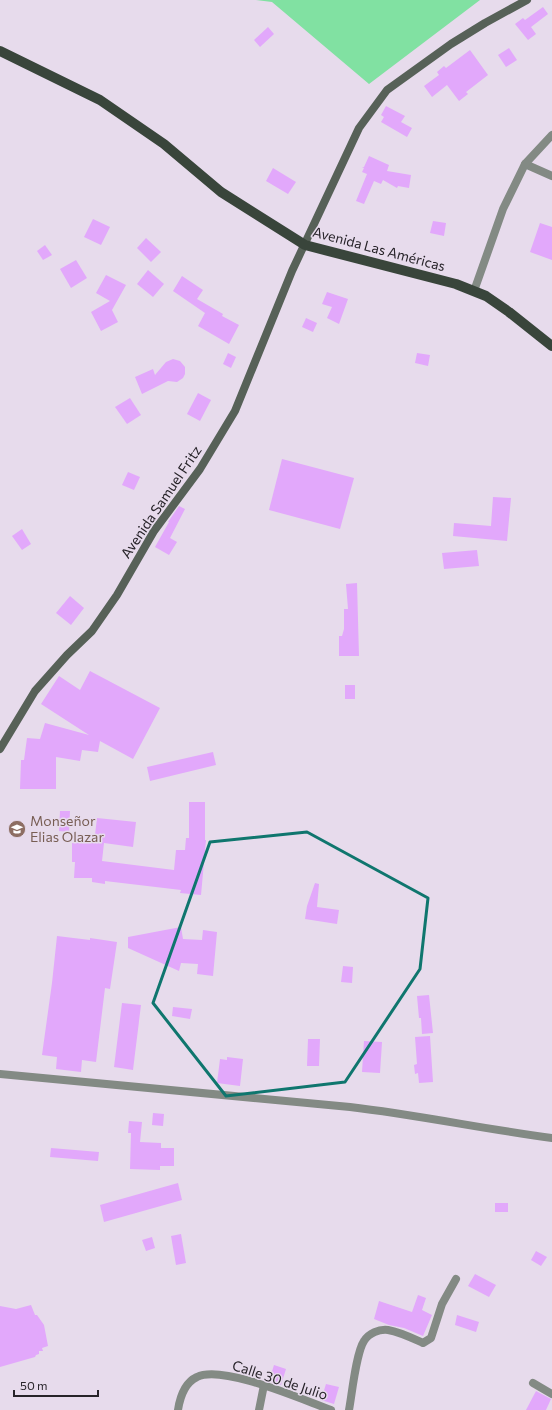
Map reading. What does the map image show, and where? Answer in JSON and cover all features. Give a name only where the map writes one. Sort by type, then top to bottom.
[{"type":"main road","name":"Avenida Las Américas","points":[[0,51],[100,100],[164,144],[221,192],[305,244],[456,284],[474,291],[486,296],[509,312],[552,346]]},
{"type":"street","name":"Avenida Samuel Fritz","points":[[0,749],[35,691],[67,655],[92,631],[117,594],[154,531],[200,469],[235,411],[292,271],[359,128],[387,90],[451,44],[527,0]]},
{"type":"street","points":[[474,291],[503,209],[525,164],[552,135]]},
{"type":"street","points":[[525,164],[552,176]]},
{"type":"street","points":[[0,1074],[350,1107],[398,1113],[505,1132],[552,1138]]},
{"type":"street","points":[[349,1410],[359,1354],[365,1340],[376,1331],[387,1330],[399,1333],[423,1343],[431,1338],[442,1304],[456,1279]]},
{"type":"street","name":"Calle 30 de Julio","points":[[178,1410],[180,1398],[184,1388],[197,1376],[208,1374],[221,1374],[264,1385],[331,1410]]},
{"type":"street","points":[[533,1383],[552,1394]]},
{"type":"street","points":[[259,1410],[264,1385]]},
{"type":"highlighted area","points":[[307,832],[428,898],[420,969],[345,1082],[226,1096],[153,1003],[210,842]]},
{"type":"green space","points":[[256,0],[480,0],[369,84],[272,2]]},
{"type":"building","points":[[543,7],[548,14],[531,27],[536,34],[528,40],[515,24],[523,18],[525,20]]},
{"type":"building","points":[[268,27],[274,34],[260,47],[254,40]]},
{"type":"building","points":[[509,48],[517,60],[506,67],[498,55]]},
{"type":"building","points":[[470,50],[488,75],[466,92],[468,94],[459,101],[447,85],[432,97],[424,86],[439,75],[437,72],[444,66],[446,68]]},
{"type":"building","points":[[386,106],[405,116],[401,122],[412,128],[407,137],[381,122],[384,117],[381,115]]},
{"type":"building","points":[[369,156],[389,165],[387,171],[411,175],[409,188],[398,186],[397,188],[383,180],[381,184],[374,181],[364,204],[356,201],[367,174],[362,172],[364,168],[362,167],[364,167]]},
{"type":"building","points":[[273,168],[296,182],[288,194],[266,181]]},
{"type":"building","points":[[93,219],[110,227],[101,245],[84,237]]},
{"type":"building","points":[[433,221],[446,223],[444,236],[430,233]]},
{"type":"building","points":[[540,223],[552,227],[552,260],[530,252]]},
{"type":"building","points":[[146,238],[161,252],[151,262],[137,248]]},
{"type":"building","points":[[45,245],[52,255],[43,260],[37,251]]},
{"type":"building","points":[[76,260],[87,278],[71,288],[60,269]]},
{"type":"building","points":[[148,270],[164,284],[153,297],[137,284]]},
{"type":"building","points":[[106,275],[126,285],[112,310],[118,322],[101,331],[91,312],[110,301],[96,293]]},
{"type":"building","points":[[182,276],[203,290],[197,299],[223,314],[222,316],[239,325],[229,344],[198,326],[205,313],[173,291]]},
{"type":"building","points":[[327,292],[348,299],[339,324],[327,318],[332,307],[322,304]]},
{"type":"building","points":[[306,318],[317,323],[313,332],[302,327]]},
{"type":"building","points":[[228,353],[236,357],[231,368],[223,364]]},
{"type":"building","points":[[417,353],[430,355],[428,366],[415,363]]},
{"type":"building","points":[[173,359],[180,361],[185,367],[185,374],[183,378],[177,382],[168,381],[142,394],[135,377],[153,369],[155,375],[166,362]]},
{"type":"building","points":[[198,393],[211,400],[200,421],[187,414]]},
{"type":"building","points":[[130,398],[141,415],[127,424],[115,407]]},
{"type":"building","points":[[282,459],[354,478],[340,529],[269,510]]},
{"type":"building","points":[[128,472],[140,477],[134,490],[122,485]]},
{"type":"building","points":[[493,497],[511,498],[507,541],[453,536],[454,523],[491,526]]},
{"type":"building","points":[[179,506],[185,509],[170,538],[177,542],[169,555],[155,547],[168,522]]},
{"type":"building","points":[[22,529],[31,544],[22,550],[12,536]]},
{"type":"building","points":[[477,550],[479,566],[444,569],[442,553]]},
{"type":"building","points":[[357,583],[359,656],[339,656],[339,636],[342,636],[344,629],[344,609],[348,609],[346,584]]},
{"type":"building","points":[[70,596],[84,608],[71,625],[56,613]]},
{"type":"building","points":[[90,671],[160,708],[133,759],[100,741],[98,752],[82,750],[80,761],[56,757],[56,789],[20,789],[21,760],[24,760],[27,738],[40,739],[45,723],[89,735],[41,704],[59,676],[80,690]]},
{"type":"building","points":[[345,685],[355,685],[355,699],[345,699]]},
{"type":"building","points":[[213,752],[216,765],[150,781],[147,767]]},
{"type":"building","points":[[189,802],[205,802],[206,840],[201,895],[180,893],[181,890],[105,881],[105,884],[92,882],[92,878],[74,878],[75,862],[72,862],[72,843],[94,843],[97,818],[136,822],[133,847],[104,843],[102,861],[174,870],[176,850],[185,850],[186,838],[189,838]]},
{"type":"building","points":[[60,811],[70,811],[69,832],[59,831]]},
{"type":"building","points":[[315,883],[319,884],[317,907],[339,910],[337,924],[305,919],[307,906]]},
{"type":"building","points":[[181,927],[183,939],[202,940],[203,930],[217,932],[213,976],[197,974],[198,964],[181,963],[179,971],[128,948],[128,937]]},
{"type":"building","points":[[57,936],[90,940],[90,938],[117,942],[110,989],[105,988],[96,1062],[82,1060],[81,1072],[56,1069],[57,1057],[42,1055]]},
{"type":"building","points":[[343,966],[353,967],[352,983],[341,982]]},
{"type":"building","points":[[429,995],[433,1033],[422,1034],[417,996]]},
{"type":"building","points":[[122,1003],[141,1005],[133,1070],[114,1067]]},
{"type":"building","points":[[173,1007],[192,1009],[190,1019],[172,1016]]},
{"type":"building","points":[[430,1036],[433,1082],[419,1083],[418,1073],[415,1074],[414,1065],[417,1064],[415,1037]]},
{"type":"building","points":[[308,1039],[320,1039],[319,1066],[307,1066]]},
{"type":"building","points":[[364,1041],[382,1042],[380,1073],[362,1072]]},
{"type":"building","points":[[227,1057],[243,1059],[240,1086],[217,1083],[220,1059],[227,1060]]},
{"type":"building","points":[[153,1113],[164,1114],[163,1126],[152,1125]]},
{"type":"building","points":[[129,1121],[142,1122],[140,1142],[161,1143],[161,1148],[174,1148],[174,1166],[160,1166],[160,1170],[130,1169],[131,1133],[128,1133]]},
{"type":"building","points":[[51,1148],[99,1152],[98,1161],[50,1157]]},
{"type":"building","points":[[178,1183],[182,1200],[104,1222],[100,1205]]},
{"type":"building","points":[[495,1203],[508,1203],[508,1212],[495,1212]]},
{"type":"building","points":[[181,1234],[186,1263],[176,1265],[171,1236]]},
{"type":"building","points":[[152,1237],[155,1248],[146,1251],[142,1240]]},
{"type":"building","points":[[536,1251],[547,1257],[541,1266],[531,1260]]},
{"type":"building","points":[[475,1274],[496,1285],[489,1297],[468,1286]]},
{"type":"building","points":[[418,1295],[426,1298],[422,1310],[432,1315],[423,1336],[404,1328],[389,1325],[374,1319],[379,1301],[412,1312]]},
{"type":"building","points":[[31,1305],[35,1315],[37,1315],[44,1325],[48,1346],[42,1348],[43,1351],[39,1351],[39,1354],[35,1357],[0,1367],[0,1306],[16,1309]]},
{"type":"building","points":[[457,1315],[479,1322],[476,1332],[455,1325]]},
{"type":"building","points":[[274,1365],[286,1369],[281,1385],[269,1381]]},
{"type":"building","points":[[326,1384],[339,1387],[334,1404],[321,1400]]},
{"type":"building","points":[[536,1391],[551,1399],[546,1410],[526,1410]]},
{"type":"place","name":"Monseñor Elias Olazar","points":[[17,829]]}]
